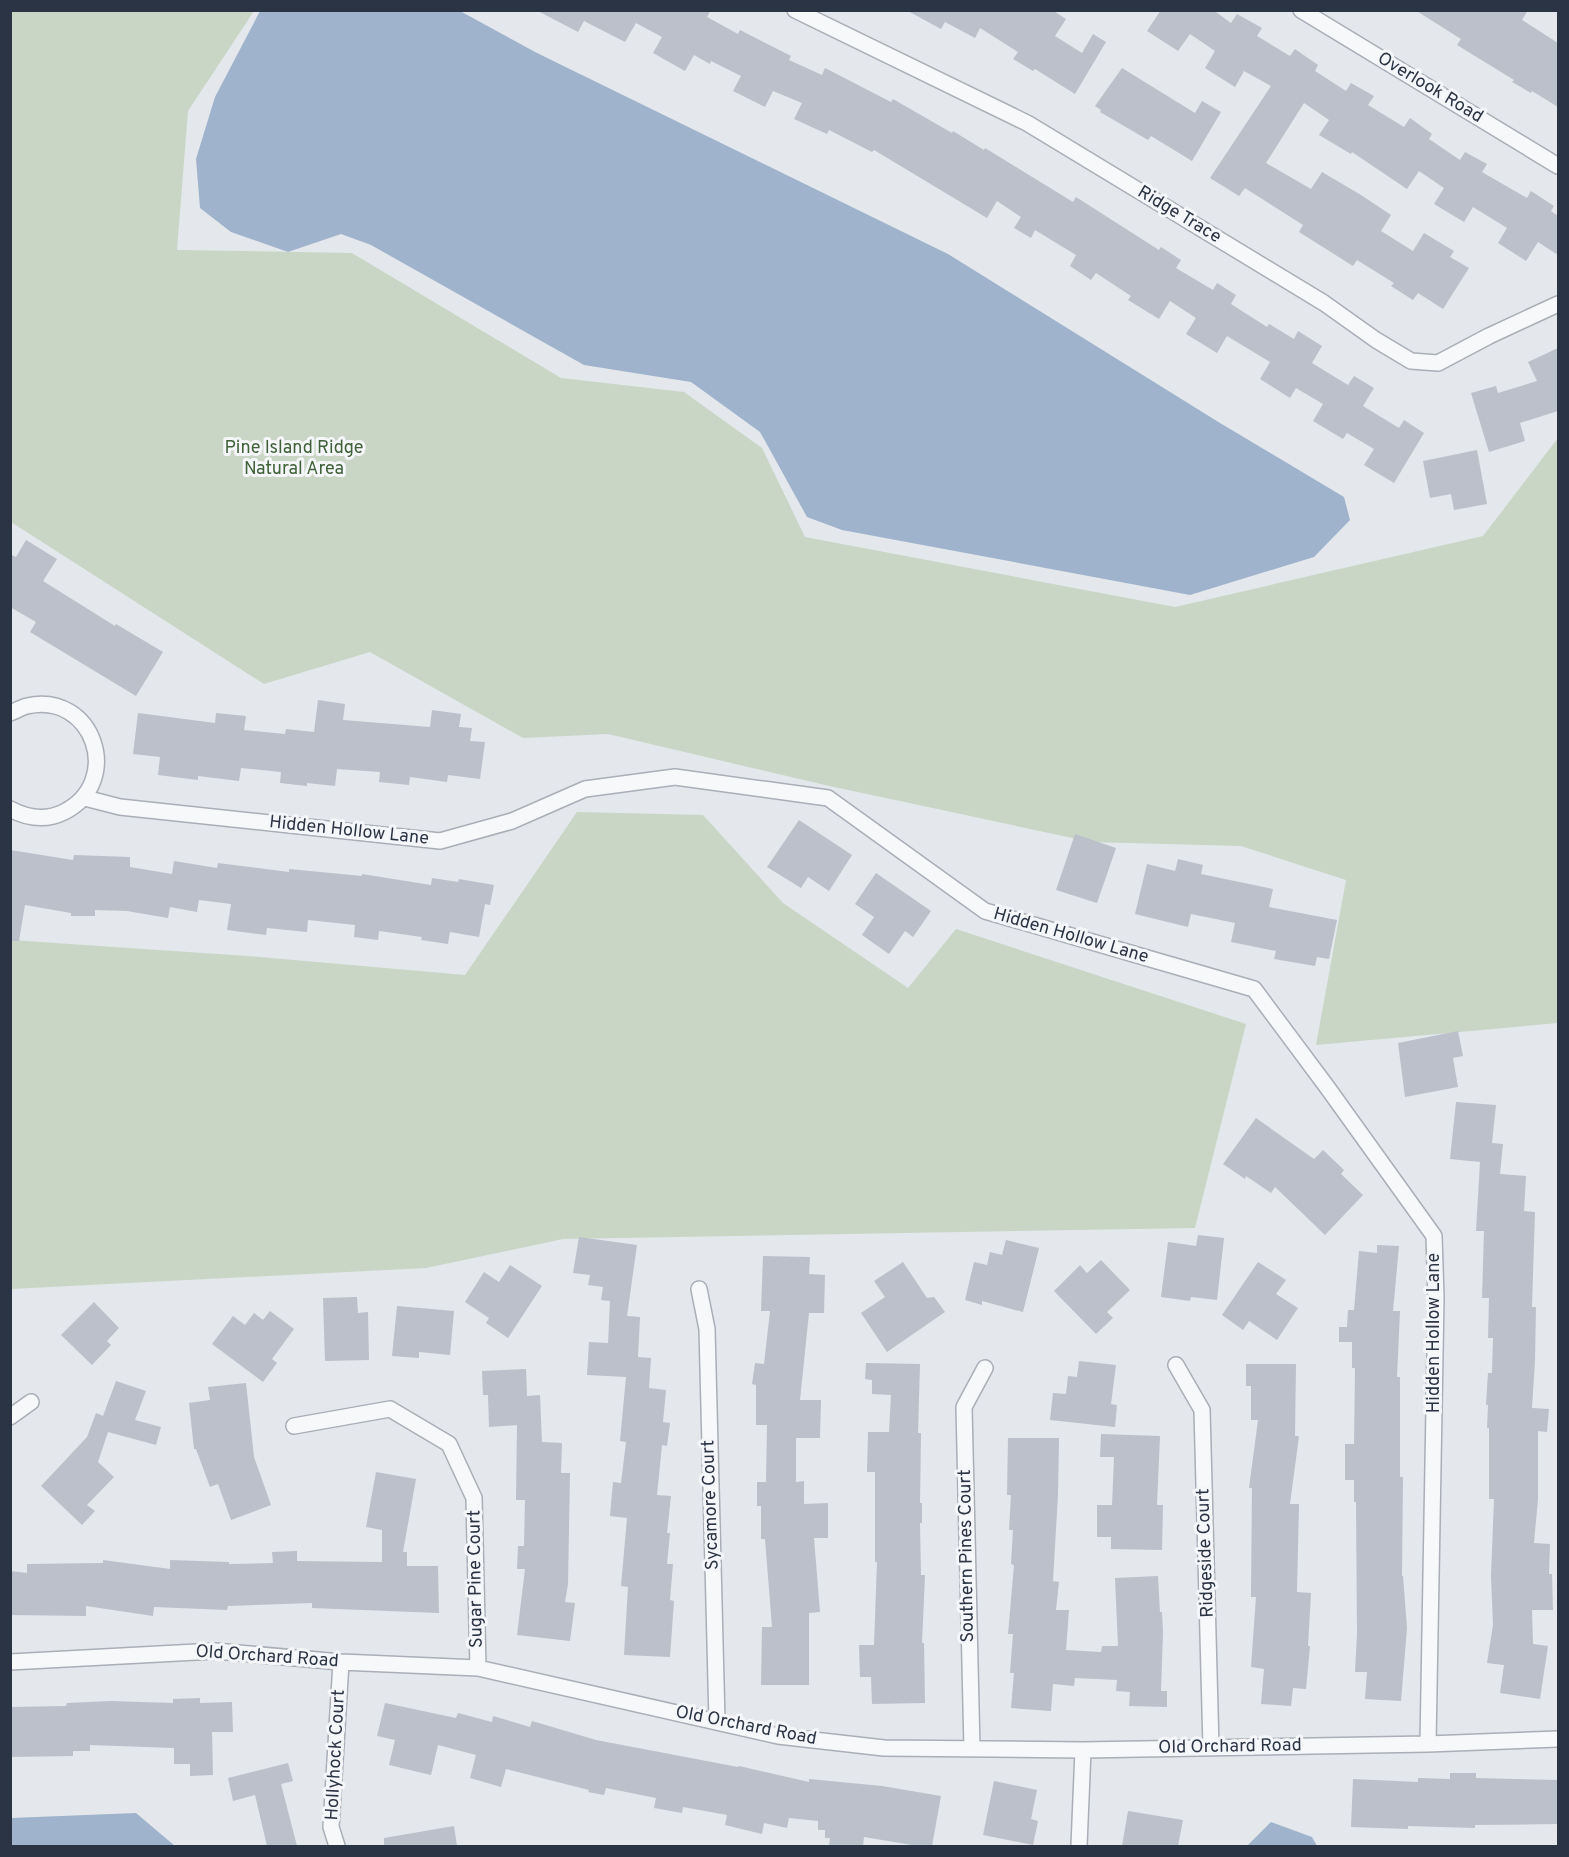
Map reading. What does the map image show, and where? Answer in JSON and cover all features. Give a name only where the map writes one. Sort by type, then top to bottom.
[{"type":"street","name":"Ridge Trace","points":[[795,10],[1027,123],[1324,303],[1376,340],[1411,361],[1438,363],[1558,304]]},
{"type":"street","name":"Overlook Road","points":[[1301,10],[1558,166]]},
{"type":"street","points":[[10,713],[26,706],[46,704],[65,710],[81,721],[92,737],[97,756],[95,776],[84,798],[74,807],[58,815],[40,818],[22,816],[10,809]]},
{"type":"street","name":"Hidden Hollow Lane","points":[[84,798],[120,807],[440,841],[512,821],[585,789],[675,777],[828,798],[985,911],[1254,989],[1434,1236],[1436,1297],[1428,1744]]},
{"type":"street","name":"Sycamore Court","points":[[699,1289],[707,1329],[717,1721]]},
{"type":"street","name":"Ridgeside Court","points":[[1176,1365],[1202,1410],[1211,1747]]},
{"type":"street","name":"Southern Pines Court","points":[[972,1749],[964,1407],[985,1368]]},
{"type":"street","points":[[10,1417],[31,1402]]},
{"type":"street","name":"Sugar Pine Court","points":[[294,1426],[390,1409],[449,1444],[474,1498],[478,1668]]},
{"type":"street","name":"Old Orchard Road","points":[[10,1662],[215,1651],[341,1662],[478,1668],[778,1736],[884,1748],[1083,1750],[1428,1744],[1558,1739]]},
{"type":"street","name":"Hollyhock Court","points":[[337,1846],[331,1827],[341,1662]]},
{"type":"street","points":[[1079,1846],[1083,1750]]},
{"type":"green space","name":"Pine Island Ridge Natural Area","points":[[10,11],[254,11],[188,111],[177,250],[352,253],[561,378],[684,392],[762,448],[805,537],[1175,607],[1483,536],[1558,438],[1558,1023],[1316,1045],[1346,880],[1241,846],[1091,842],[825,785],[608,734],[523,738],[370,652],[264,684],[11,522]]},
{"type":"green space","points":[[577,812],[703,815],[783,903],[908,988],[956,929],[1246,1024],[1195,1228],[563,1239],[426,1268],[11,1289],[11,940],[247,956],[465,975]]},
{"type":"water","points":[[260,11],[460,11],[537,53],[948,254],[1344,497],[1350,520],[1314,557],[1190,595],[842,530],[807,517],[760,432],[691,382],[584,365],[371,245],[341,234],[288,252],[231,232],[200,208],[196,159],[215,97]]},
{"type":"water","points":[[136,1813],[175,1846],[11,1846],[11,1818]]},
{"type":"water","points":[[1271,1822],[1312,1837],[1317,1846],[1247,1846]]},
{"type":"building","points":[[536,10],[711,10],[707,17],[738,34],[740,30],[791,56],[789,60],[822,75],[825,68],[891,102],[893,99],[952,133],[953,131],[984,150],[985,148],[1073,202],[1076,197],[1159,250],[1161,247],[1181,260],[1176,268],[1213,290],[1217,283],[1236,295],[1231,304],[1267,327],[1269,324],[1294,339],[1298,331],[1322,346],[1312,363],[1348,385],[1354,376],[1374,388],[1363,406],[1399,428],[1404,420],[1424,433],[1394,483],[1364,465],[1374,449],[1347,433],[1343,439],[1313,421],[1323,404],[1296,388],[1290,398],[1260,379],[1270,362],[1227,336],[1217,353],[1186,334],[1196,318],[1170,301],[1159,319],[1128,300],[1131,296],[1096,273],[1091,280],[1070,266],[1076,255],[1035,230],[1031,238],[1014,228],[1021,217],[997,201],[987,218],[874,150],[872,152],[829,130],[827,134],[794,119],[802,103],[773,91],[765,107],[733,91],[741,76],[694,55],[685,71],[653,53],[662,37],[636,23],[625,42],[584,21],[578,32]]},
{"type":"building","points":[[906,10],[1052,10],[1066,19],[1055,36],[1082,53],[1093,34],[1106,42],[1075,94],[1035,69],[1033,71],[1013,59],[1018,52],[980,28],[975,38],[945,22],[941,29]]},
{"type":"building","points":[[1161,10],[1213,10],[1231,23],[1237,14],[1262,28],[1257,36],[1290,56],[1295,49],[1318,65],[1315,71],[1346,91],[1351,83],[1374,96],[1368,105],[1404,127],[1410,118],[1432,134],[1429,139],[1460,160],[1465,152],[1487,164],[1482,172],[1527,198],[1531,191],[1554,206],[1551,211],[1558,216],[1558,255],[1538,242],[1526,261],[1498,243],[1507,228],[1473,207],[1464,222],[1434,204],[1444,188],[1419,171],[1407,189],[1352,152],[1351,154],[1319,135],[1329,120],[1304,103],[1266,163],[1311,189],[1322,172],[1361,195],[1391,215],[1381,231],[1413,251],[1424,233],[1454,251],[1450,257],[1469,268],[1443,309],[1418,293],[1413,300],[1391,286],[1394,283],[1357,260],[1353,266],[1299,232],[1303,225],[1245,188],[1239,196],[1210,178],[1271,86],[1244,71],[1235,87],[1205,68],[1215,51],[1190,34],[1178,51],[1147,31]]},
{"type":"building","points":[[1415,10],[1528,10],[1522,20],[1558,43],[1558,107],[1512,82],[1514,80],[1457,45],[1461,39]]},
{"type":"building","points":[[1122,68],[1195,113],[1202,101],[1221,112],[1192,161],[1151,136],[1148,140],[1100,112],[1101,110],[1095,106]]},
{"type":"building","points":[[1558,348],[1558,411],[1520,423],[1525,441],[1489,452],[1471,393],[1496,386],[1498,393],[1537,381],[1528,362]]},
{"type":"building","points":[[1477,450],[1487,504],[1454,510],[1451,494],[1430,498],[1423,461]]},
{"type":"building","points":[[26,540],[57,559],[43,581],[115,626],[116,624],[163,652],[136,696],[30,632],[36,622],[10,607],[10,554],[16,557]]},
{"type":"building","points":[[318,700],[345,704],[343,720],[430,727],[432,710],[461,714],[459,727],[472,728],[470,741],[485,742],[480,779],[448,775],[447,782],[410,777],[409,785],[379,782],[380,772],[337,769],[335,786],[307,783],[307,786],[280,783],[281,772],[241,768],[239,781],[198,776],[198,780],[158,775],[160,757],[133,754],[138,713],[215,723],[216,713],[246,716],[244,730],[285,734],[286,729],[314,732]]},
{"type":"building","points":[[799,820],[852,855],[829,891],[808,877],[801,888],[767,867]]},
{"type":"building","points":[[1075,834],[1116,848],[1097,903],[1056,890]]},
{"type":"building","points":[[10,850],[73,860],[74,855],[130,857],[130,867],[172,874],[174,861],[217,868],[218,863],[289,872],[289,869],[362,876],[362,874],[431,885],[432,878],[458,882],[459,879],[494,885],[490,905],[485,904],[479,937],[450,932],[448,944],[421,940],[422,937],[379,931],[378,940],[354,937],[355,925],[308,920],[307,932],[267,928],[266,935],[227,930],[231,904],[199,900],[197,912],[170,907],[168,918],[127,911],[95,910],[95,916],[71,916],[71,913],[25,905],[19,941],[10,941]]},
{"type":"building","points":[[1178,859],[1203,865],[1201,874],[1273,889],[1269,907],[1337,920],[1329,959],[1317,957],[1315,966],[1274,959],[1276,951],[1231,942],[1235,923],[1191,914],[1188,927],[1135,914],[1147,864],[1175,871]]},
{"type":"building","points":[[876,873],[931,911],[913,937],[905,931],[889,954],[862,935],[874,917],[855,904]]},
{"type":"building","points":[[1458,1031],[1463,1056],[1453,1058],[1458,1087],[1405,1097],[1398,1043]]},
{"type":"building","points":[[1456,1102],[1496,1105],[1492,1143],[1503,1144],[1500,1174],[1526,1176],[1524,1211],[1535,1212],[1532,1307],[1536,1307],[1532,1408],[1549,1409],[1547,1432],[1538,1431],[1538,1499],[1534,1543],[1550,1544],[1549,1574],[1552,1574],[1553,1610],[1532,1610],[1533,1644],[1548,1646],[1540,1699],[1500,1693],[1504,1665],[1487,1663],[1493,1625],[1491,1576],[1494,1499],[1489,1499],[1489,1428],[1487,1428],[1488,1405],[1486,1405],[1488,1373],[1492,1373],[1493,1338],[1488,1338],[1489,1298],[1482,1298],[1484,1231],[1476,1231],[1480,1162],[1450,1159]]},
{"type":"building","points":[[1256,1118],[1314,1159],[1323,1150],[1344,1170],[1341,1174],[1363,1195],[1325,1235],[1275,1187],[1271,1193],[1223,1164]]},
{"type":"building","points":[[1198,1235],[1224,1238],[1217,1300],[1191,1297],[1190,1301],[1161,1297],[1168,1242],[1196,1246]]},
{"type":"building","points":[[579,1237],[637,1245],[627,1316],[640,1317],[638,1357],[651,1358],[649,1388],[666,1390],[663,1422],[670,1423],[667,1446],[662,1445],[657,1495],[671,1496],[667,1533],[670,1533],[667,1564],[673,1564],[670,1600],[674,1601],[670,1657],[624,1655],[628,1587],[621,1586],[627,1518],[610,1516],[613,1482],[621,1483],[626,1442],[620,1441],[626,1377],[587,1375],[589,1342],[608,1343],[610,1301],[601,1300],[603,1287],[588,1285],[590,1275],[573,1273]]},
{"type":"building","points":[[1006,1240],[1039,1248],[1023,1312],[982,1301],[982,1305],[965,1300],[974,1262],[987,1265],[990,1252],[1002,1255]]},
{"type":"building","points":[[1377,1245],[1399,1246],[1393,1311],[1400,1311],[1397,1377],[1400,1377],[1400,1477],[1403,1477],[1402,1576],[1407,1628],[1401,1701],[1365,1699],[1367,1672],[1355,1672],[1356,1502],[1354,1502],[1354,1480],[1345,1480],[1345,1444],[1354,1444],[1355,1368],[1352,1368],[1352,1342],[1339,1342],[1339,1327],[1347,1327],[1348,1310],[1354,1310],[1359,1251],[1377,1253]]},
{"type":"building","points":[[763,1256],[810,1257],[809,1274],[825,1275],[824,1313],[809,1313],[800,1400],[821,1400],[820,1438],[796,1438],[796,1482],[804,1481],[804,1504],[828,1503],[828,1538],[814,1538],[820,1612],[809,1613],[809,1685],[761,1685],[762,1627],[772,1627],[765,1539],[761,1539],[761,1506],[757,1506],[757,1482],[766,1482],[767,1425],[756,1425],[756,1385],[752,1384],[755,1363],[764,1364],[770,1311],[761,1311]]},
{"type":"building","points":[[1101,1260],[1130,1290],[1107,1312],[1113,1318],[1096,1334],[1054,1291],[1080,1265],[1087,1273]]},
{"type":"building","points":[[903,1262],[927,1298],[934,1297],[945,1312],[887,1352],[861,1313],[885,1297],[874,1281]]},
{"type":"building","points":[[1258,1262],[1286,1280],[1276,1294],[1298,1308],[1277,1340],[1249,1321],[1243,1330],[1222,1315]]},
{"type":"building","points":[[510,1265],[542,1286],[508,1338],[486,1323],[489,1318],[465,1302],[484,1272],[499,1282]]},
{"type":"building","points":[[357,1297],[358,1313],[368,1312],[369,1360],[325,1361],[323,1298]]},
{"type":"building","points":[[94,1302],[119,1328],[107,1341],[111,1345],[92,1365],[61,1335]]},
{"type":"building","points":[[397,1306],[454,1311],[450,1355],[419,1352],[419,1358],[392,1356]]},
{"type":"building","points":[[270,1311],[294,1329],[272,1359],[277,1363],[263,1382],[212,1344],[233,1316],[245,1325],[254,1313],[263,1320]]},
{"type":"building","points":[[1079,1361],[1116,1365],[1111,1404],[1117,1405],[1115,1427],[1050,1420],[1053,1393],[1066,1394],[1068,1376],[1077,1377]]},
{"type":"building","points":[[866,1363],[920,1364],[918,1433],[921,1433],[921,1575],[925,1575],[922,1643],[924,1643],[925,1703],[872,1704],[871,1677],[860,1677],[859,1645],[874,1645],[877,1562],[875,1562],[875,1472],[867,1472],[868,1432],[889,1432],[891,1395],[872,1394],[872,1380],[865,1379]]},
{"type":"building","points":[[1246,1364],[1296,1364],[1295,1436],[1299,1436],[1290,1504],[1299,1504],[1297,1592],[1311,1593],[1306,1689],[1293,1688],[1291,1706],[1261,1704],[1264,1669],[1251,1667],[1256,1597],[1251,1597],[1252,1488],[1249,1488],[1258,1420],[1251,1420],[1251,1386],[1246,1386]]},
{"type":"building","points":[[526,1369],[527,1396],[540,1395],[542,1442],[562,1443],[561,1473],[570,1473],[568,1584],[565,1602],[575,1603],[570,1641],[517,1635],[525,1569],[517,1569],[518,1546],[524,1546],[525,1500],[516,1500],[517,1425],[489,1427],[488,1395],[483,1395],[482,1371]]},
{"type":"building","points":[[116,1381],[146,1391],[135,1420],[161,1427],[156,1445],[108,1432],[98,1462],[114,1477],[87,1505],[95,1511],[82,1525],[41,1486],[87,1437],[96,1413],[103,1416]]},
{"type":"building","points":[[246,1383],[254,1457],[271,1505],[231,1520],[218,1484],[210,1487],[196,1449],[194,1449],[189,1403],[210,1400],[208,1387]]},
{"type":"building","points":[[1101,1434],[1160,1436],[1157,1505],[1163,1505],[1162,1550],[1111,1549],[1111,1537],[1097,1537],[1097,1505],[1112,1505],[1114,1457],[1100,1457]]},
{"type":"building","points":[[1008,1438],[1059,1438],[1053,1581],[1059,1582],[1056,1610],[1069,1610],[1066,1650],[1101,1652],[1102,1646],[1118,1646],[1115,1578],[1158,1576],[1163,1632],[1161,1691],[1167,1691],[1167,1707],[1129,1706],[1130,1692],[1116,1691],[1117,1680],[1075,1678],[1074,1686],[1053,1684],[1051,1711],[1011,1708],[1014,1673],[1010,1673],[1013,1634],[1008,1634],[1014,1565],[1011,1564],[1013,1530],[1009,1530],[1011,1495],[1007,1495]]},
{"type":"building","points":[[376,1472],[416,1479],[403,1552],[407,1552],[407,1566],[438,1566],[439,1613],[312,1608],[312,1603],[228,1606],[227,1610],[154,1607],[153,1616],[86,1606],[86,1616],[10,1615],[10,1571],[27,1573],[27,1564],[103,1563],[103,1560],[170,1569],[170,1560],[229,1562],[229,1564],[273,1563],[272,1552],[297,1551],[297,1561],[382,1562],[382,1530],[366,1527]]},
{"type":"building","points":[[200,1698],[200,1703],[232,1702],[233,1732],[212,1732],[213,1775],[190,1776],[190,1764],[174,1764],[174,1748],[90,1745],[90,1751],[73,1751],[73,1756],[10,1757],[10,1707],[66,1706],[67,1703],[110,1701],[173,1703],[173,1699]]},
{"type":"building","points":[[385,1703],[456,1718],[458,1713],[492,1722],[493,1716],[530,1727],[532,1721],[596,1740],[739,1766],[809,1782],[809,1779],[882,1786],[941,1796],[932,1846],[918,1846],[864,1837],[863,1846],[829,1846],[830,1838],[825,1838],[825,1830],[818,1830],[818,1821],[789,1818],[787,1828],[764,1823],[762,1834],[725,1825],[727,1815],[683,1807],[682,1813],[654,1808],[656,1798],[606,1788],[604,1795],[588,1792],[589,1790],[506,1769],[501,1787],[470,1778],[476,1755],[438,1745],[431,1775],[389,1765],[395,1740],[377,1736]]},
{"type":"building","points":[[288,1763],[293,1781],[281,1784],[297,1846],[267,1846],[255,1795],[233,1801],[228,1778]]},
{"type":"building","points":[[1450,1773],[1476,1773],[1476,1778],[1558,1780],[1558,1824],[1475,1825],[1475,1828],[1408,1826],[1408,1829],[1351,1827],[1353,1779],[1418,1782],[1418,1778],[1450,1779]]},
{"type":"building","points":[[994,1781],[1037,1790],[1031,1819],[1038,1821],[1033,1845],[983,1835]]},
{"type":"building","points":[[1128,1811],[1183,1820],[1178,1846],[1122,1846]]},
{"type":"building","points":[[454,1826],[457,1846],[384,1846],[384,1838]]}]
